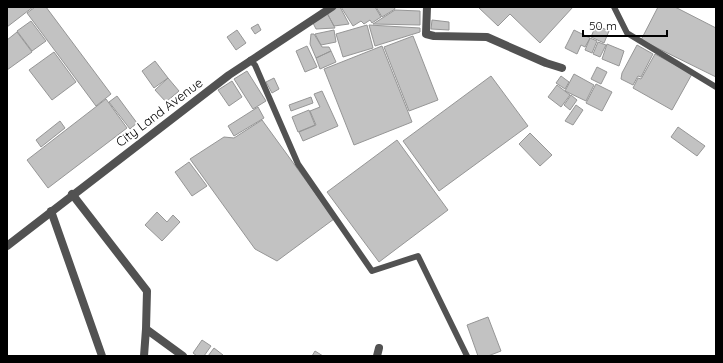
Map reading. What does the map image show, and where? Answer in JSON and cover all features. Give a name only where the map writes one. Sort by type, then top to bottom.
[{"type":"street","name":"City Land Avenue","points":[[7,246],[72,194],[250,60],[332,7]]},
{"type":"street","points":[[427,7],[426,34],[434,36],[487,37],[546,64],[562,68]]},
{"type":"street","points":[[72,194],[147,291],[144,356]]},
{"type":"street","points":[[51,211],[102,356]]},
{"type":"street","points":[[146,329],[183,356]]},
{"type":"lane","points":[[614,7],[627,33],[716,88]]},
{"type":"lane","points":[[250,60],[255,65],[298,164],[372,271],[418,256],[467,356]]},
{"type":"building","points":[[7,7],[33,7],[7,27]]},
{"type":"building","points":[[35,7],[46,7],[111,94],[96,106],[27,13]]},
{"type":"building","points":[[340,7],[349,24],[334,26],[327,13]]},
{"type":"building","points":[[341,7],[375,7],[381,17],[372,23],[370,20],[364,24],[361,21],[353,26]]},
{"type":"building","points":[[376,7],[394,7],[395,9],[382,17]]},
{"type":"building","points":[[478,7],[573,7],[540,43],[510,14],[498,26]]},
{"type":"building","points":[[658,7],[675,7],[716,28],[716,77],[641,40]]},
{"type":"building","points":[[395,10],[420,11],[420,25],[373,24]]},
{"type":"building","points":[[327,13],[335,28],[316,29],[312,21]]},
{"type":"building","points":[[432,20],[449,22],[449,30],[431,29]]},
{"type":"building","points":[[31,21],[46,41],[32,51],[17,31]]},
{"type":"building","points":[[258,24],[261,30],[255,34],[251,28]]},
{"type":"building","points":[[367,25],[373,48],[343,57],[336,34]]},
{"type":"building","points":[[369,25],[420,28],[420,32],[375,46]]},
{"type":"building","points":[[596,25],[609,31],[604,43],[591,37]]},
{"type":"building","points":[[237,30],[246,43],[236,50],[227,37]]},
{"type":"building","points":[[334,30],[336,42],[321,45],[315,34]]},
{"type":"building","points":[[574,30],[590,38],[585,47],[581,45],[577,54],[565,48]]},
{"type":"building","points":[[17,32],[32,52],[7,70],[7,40]]},
{"type":"building","points":[[311,34],[314,34],[322,47],[329,47],[331,51],[316,58],[310,44]]},
{"type":"building","points":[[413,36],[438,100],[409,111],[384,47]]},
{"type":"building","points":[[590,38],[597,41],[592,53],[585,50]]},
{"type":"building","points":[[598,42],[606,45],[600,57],[593,54]]},
{"type":"building","points":[[607,44],[624,51],[619,66],[602,59]]},
{"type":"building","points":[[637,45],[653,54],[641,77],[638,76],[633,85],[621,79],[622,73]]},
{"type":"building","points":[[307,46],[317,67],[305,72],[296,51]]},
{"type":"building","points":[[382,46],[412,122],[354,145],[324,69]]},
{"type":"building","points":[[331,51],[336,62],[320,69],[316,58]]},
{"type":"building","points":[[54,52],[76,82],[52,100],[29,70]]},
{"type":"building","points":[[655,54],[692,74],[672,110],[633,88],[638,78],[641,79]]},
{"type":"building","points":[[155,61],[168,78],[154,88],[142,71]]},
{"type":"building","points":[[597,67],[607,72],[601,84],[591,79]]},
{"type":"building","points":[[247,71],[266,101],[253,109],[234,79]]},
{"type":"building","points":[[574,74],[594,85],[586,101],[565,91]]},
{"type":"building","points":[[491,76],[528,126],[439,191],[403,141]]},
{"type":"building","points":[[561,76],[569,82],[565,89],[556,83]]},
{"type":"building","points":[[168,78],[179,91],[166,102],[155,90]]},
{"type":"building","points":[[274,78],[279,89],[272,93],[266,82]]},
{"type":"building","points":[[232,81],[242,97],[229,106],[218,90]]},
{"type":"building","points":[[596,84],[612,92],[602,111],[586,103]]},
{"type":"building","points":[[557,85],[570,95],[561,107],[548,97]]},
{"type":"building","points":[[322,91],[338,126],[303,141],[299,132],[316,125],[310,111],[320,107],[314,94]]},
{"type":"building","points":[[571,95],[577,100],[570,110],[564,105]]},
{"type":"building","points":[[117,96],[137,123],[130,129],[109,102]]},
{"type":"building","points":[[311,97],[313,103],[291,111],[289,105]]},
{"type":"building","points":[[106,99],[127,128],[48,188],[27,160]]},
{"type":"building","points":[[576,105],[583,110],[573,125],[565,121]]},
{"type":"building","points":[[258,107],[264,118],[234,136],[228,126]]},
{"type":"building","points":[[309,110],[315,125],[298,132],[292,117]]},
{"type":"building","points":[[262,120],[334,219],[277,261],[255,249],[190,159],[224,137],[234,138]]},
{"type":"building","points":[[60,121],[65,128],[41,147],[36,140]]},
{"type":"building","points":[[678,127],[705,146],[697,156],[671,137]]},
{"type":"building","points":[[530,133],[552,155],[540,166],[519,144]]},
{"type":"building","points":[[397,140],[448,210],[379,262],[327,192]]},
{"type":"building","points":[[189,162],[207,186],[192,196],[175,172]]},
{"type":"building","points":[[157,212],[167,222],[173,215],[180,222],[162,241],[145,225]]},
{"type":"building","points":[[488,317],[501,351],[488,356],[478,356],[467,325]]},
{"type":"building","points":[[202,340],[211,346],[204,356],[197,356],[193,353]]},
{"type":"building","points":[[214,348],[223,355],[223,356],[208,356]]},
{"type":"building","points":[[315,351],[323,356],[312,356]]}]
